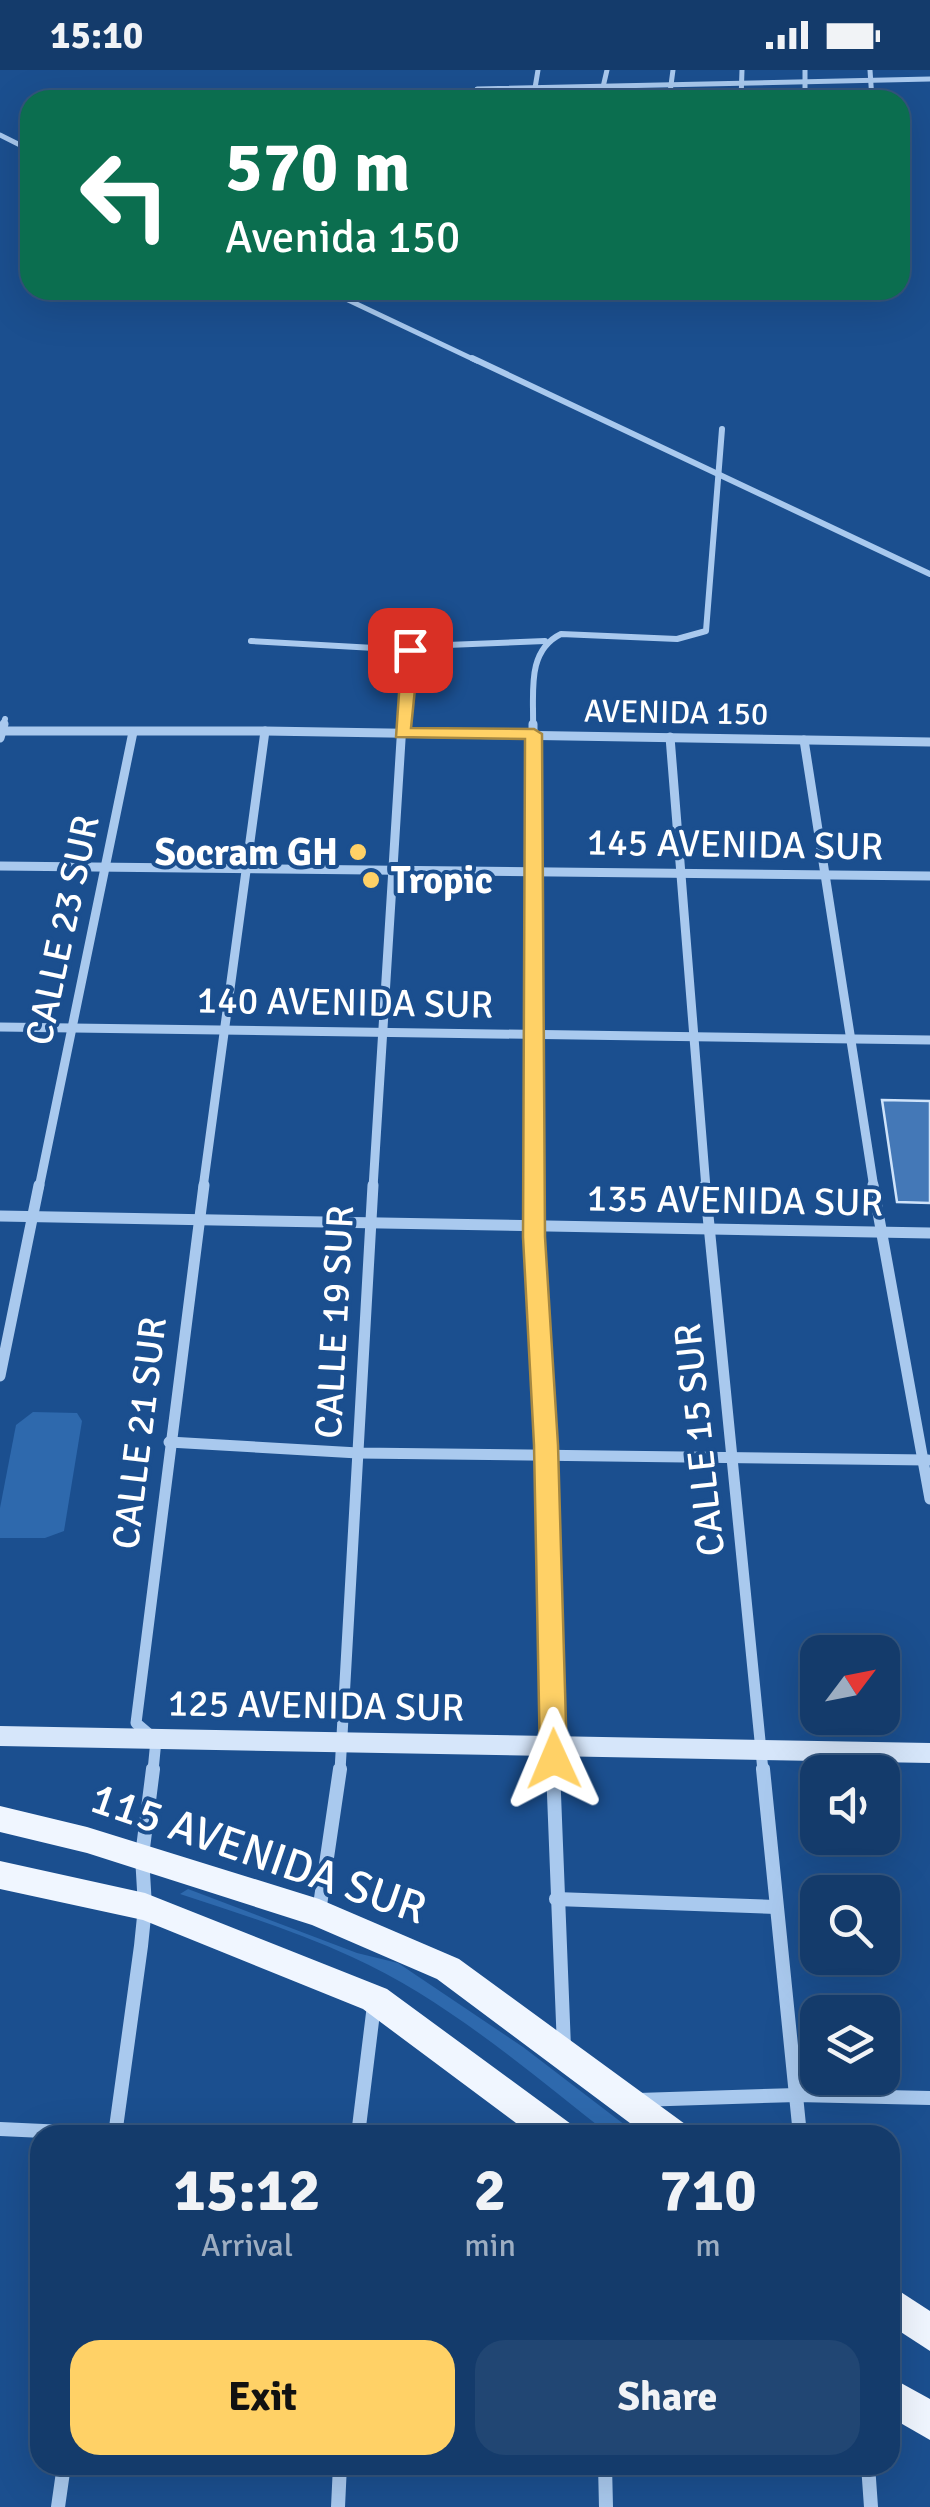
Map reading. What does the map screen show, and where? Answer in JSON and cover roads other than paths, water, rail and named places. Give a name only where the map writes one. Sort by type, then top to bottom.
[{"type":"main road","name":"115 AVENIDA SUR","points":[[0,1819],[142,1856],[319,1913],[448,1969],[660,2125]]},
{"type":"main road","points":[[0,1874],[144,1907],[375,2000],[545,2125]]},
{"type":"main road","points":[[900,2310],[930,2333]]},
{"type":"main road","points":[[900,2402],[930,2421]]},
{"type":"street","points":[[534,90],[538,70]]},
{"type":"street","points":[[603,90],[607,70]]},
{"type":"street","points":[[670,90],[673,70]]},
{"type":"street","points":[[741,90],[742,70]]},
{"type":"street","points":[[805,70],[805,90]]},
{"type":"street","points":[[870,70],[870,90]]},
{"type":"street","points":[[477,89],[930,80]]},
{"type":"street","points":[[348,300],[930,574]]},
{"type":"street","points":[[251,641],[410,650],[422,646],[545,642],[569,633],[677,639],[696,636],[706,630],[722,429]]},
{"type":"street","points":[[545,642],[537,651],[534,734],[536,1226],[564,2052]]},
{"type":"street","name":"CALLE 19 SUR","points":[[319,1913],[343,1742],[371,1223],[410,650]]},
{"type":"street","points":[[1,734],[5,720]]},
{"type":"street","name":"AVENIDA 150","points":[[1,734],[265,731],[930,742]]},
{"type":"street","name":"CALLE 21 SUR","points":[[121,2125],[144,1907],[142,1856],[156,1740],[136,1723],[169,1442],[265,731]]},
{"type":"street","name":"CALLE 23 SUR","points":[[0,1376],[133,732]]},
{"type":"street","name":"CALLE 15 SUR","points":[[670,738],[709,1231],[799,2125]]},
{"type":"street","points":[[804,740],[881,1233],[927,1460],[930,1499]]},
{"type":"street","name":"145 AVENIDA SUR","points":[[0,866],[930,876]]},
{"type":"street","name":"140 AVENIDA SUR","points":[[0,1027],[930,1040]]},
{"type":"street","name":"135 AVENIDA SUR","points":[[0,1216],[930,1233]]},
{"type":"street","points":[[169,1442],[358,1452],[927,1460]]},
{"type":"street","name":"125 AVENIDA SUR","points":[[0,1736],[930,1753]]},
{"type":"street","points":[[556,1899],[776,1907]]},
{"type":"street","points":[[359,2125],[375,2000]]},
{"type":"street","points":[[627,2100],[797,2095],[930,2098]]},
{"type":"street","points":[[0,2128],[30,2130]]},
{"type":"street","points":[[58,2507],[63,2475]]},
{"type":"street","points":[[338,2507],[340,2475]]},
{"type":"street","points":[[606,2475],[606,2507]]},
{"type":"street","points":[[869,2475],[872,2507]]},
{"type":"place","name":"Socram GH","points":[[358,852]]},
{"type":"place","name":"Tropic","points":[[371,880]]}]
